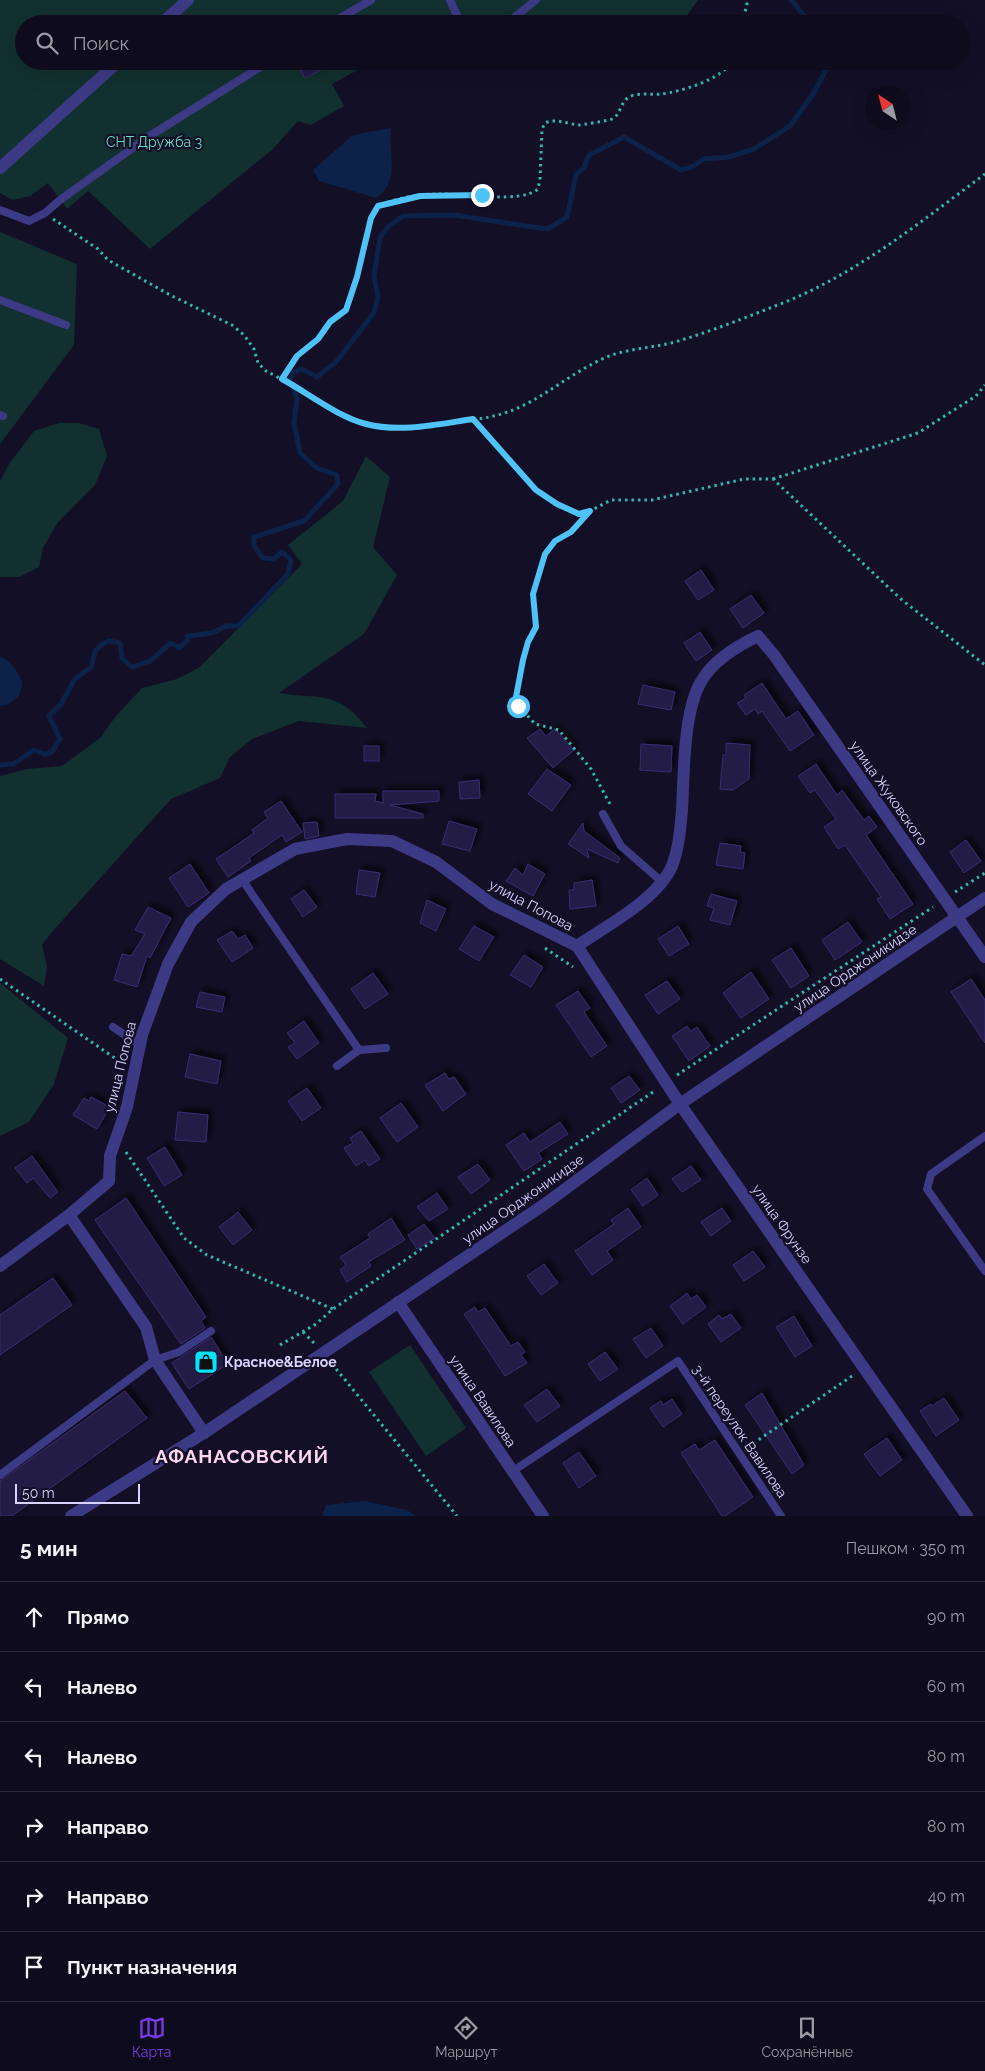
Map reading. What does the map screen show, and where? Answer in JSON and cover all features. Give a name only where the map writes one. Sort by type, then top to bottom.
[{"type":"street","points":[[171,15],[188,0]]},
{"type":"street","points":[[0,168],[109,70]]},
{"type":"street","name":"улица Попова","points":[[0,1266],[69,1215],[109,1181],[110,1156],[128,1107],[142,1035],[168,964],[191,922],[226,889],[241,878],[295,849],[347,838],[392,841],[436,862],[492,904],[577,946],[649,896],[671,868],[679,842],[692,703],[702,680],[717,662],[758,636],[768,647]]},
{"type":"street","name":"улица Жуковского","points":[[768,647],[985,957]]},
{"type":"street","name":"улица Орджоникидзе","points":[[71,1516],[204,1433],[545,1204],[680,1104],[985,898]]},
{"type":"street","name":"улица Фрунзе","points":[[577,946],[662,1085],[680,1104],[967,1516]]},
{"type":"street","points":[[69,1215],[146,1327],[155,1360],[204,1433]]},
{"type":"street","name":"улица Вавилова","points":[[398,1302],[542,1516]]},
{"type":"lane","points":[[345,15],[371,0]]},
{"type":"lane","points":[[450,0],[457,15]]},
{"type":"lane","points":[[517,15],[536,0]]},
{"type":"lane","points":[[0,210],[29,221],[45,213],[60,200],[148,137],[256,70]]},
{"type":"lane","points":[[0,300],[66,325]]},
{"type":"lane","points":[[603,814],[621,846],[661,881]]},
{"type":"lane","points":[[241,878],[359,1050]]},
{"type":"lane","points":[[113,1027],[141,1046]]},
{"type":"lane","points":[[337,1066],[359,1050],[386,1048]]},
{"type":"lane","points":[[985,1136],[931,1174],[927,1189],[985,1271]]},
{"type":"lane","points":[[0,1475],[155,1360],[179,1352],[211,1331]]},
{"type":"lane","name":"3-й переулок Вавилова","points":[[512,1471],[678,1361],[781,1516]]},
{"type":"path","points":[[744,15],[748,0]]},
{"type":"path","points":[[282,379],[297,356],[318,339],[330,322],[346,310],[357,277],[371,218],[378,206],[396,200],[439,194],[482,195],[494,198],[531,193],[538,189],[540,180],[542,129],[545,123],[552,121],[580,125],[608,120],[618,113],[624,99],[632,96],[660,94],[687,88],[721,74],[724,70]]},
{"type":"path","points":[[45,213],[98,249],[108,260],[172,296],[232,325],[244,335],[254,349],[258,363],[266,371],[331,408],[366,424],[415,427],[494,418],[533,402],[598,361],[636,348],[656,346],[696,335],[804,295],[839,278],[985,174]]},
{"type":"path","points":[[473,419],[536,490],[557,504],[579,514],[590,511],[611,500],[652,500],[744,479],[773,479],[918,433],[976,396],[985,385]]},
{"type":"path","points":[[773,479],[902,600],[985,665]]},
{"type":"path","points":[[590,511],[571,532],[555,541],[545,554],[533,594],[536,627],[528,642],[516,697],[518,706],[535,724],[559,730],[577,750],[612,809]]},
{"type":"path","points":[[280,1345],[316,1324],[333,1309],[662,1085],[985,873]]},
{"type":"path","points":[[537,942],[576,969]]},
{"type":"path","points":[[0,979],[122,1063],[122,1070]]},
{"type":"path","points":[[125,1150],[184,1238],[207,1255],[333,1309]]},
{"type":"path","points":[[322,1352],[457,1516]]},
{"type":"path","points":[[739,1452],[864,1367]]},
{"type":"green space","name":"СНТ Дружба 3","points":[[0,0],[698,0],[687,15],[15,15],[15,70],[358,70],[332,84],[344,106],[311,125],[298,121],[273,149],[150,249],[88,191],[67,209],[48,183],[30,196],[13,200],[0,193]]},
{"type":"green space","points":[[0,232],[77,264],[74,345],[0,444]]},
{"type":"green space","points":[[59,423],[79,423],[99,429],[107,456],[95,485],[58,522],[43,548],[39,567],[19,577],[0,577],[0,481],[9,464],[34,431]]},
{"type":"green space","points":[[366,456],[390,477],[373,547],[397,575],[364,634],[279,693],[328,698],[347,707],[367,728],[299,721],[252,739],[230,757],[220,778],[171,799],[52,932],[42,945],[47,966],[44,986],[0,959],[0,776],[27,769],[62,766],[100,738],[116,716],[142,688],[177,679],[200,667],[302,564],[288,545],[343,501]]},
{"type":"green space","points":[[0,983],[68,1038],[54,1084],[29,1122],[0,1136]]},
{"type":"green space","points":[[410,1345],[466,1428],[426,1456],[369,1372]]},
{"type":"water","points":[[391,128],[391,176],[384,191],[376,198],[319,181],[313,170],[353,135]]},
{"type":"water","points":[[0,657],[4,658],[14,668],[20,676],[22,684],[19,696],[7,705],[0,706]]},
{"type":"water","points":[[365,1501],[407,1510],[416,1516],[322,1516],[326,1505]]},
{"type":"building","points":[[301,70],[321,70],[305,78]]},
{"type":"building","points":[[701,570],[714,590],[698,600],[685,581]]},
{"type":"building","points":[[751,595],[764,613],[743,628],[730,609]]},
{"type":"building","points":[[700,632],[712,650],[696,661],[684,643]]},
{"type":"building","points":[[762,683],[786,719],[798,711],[814,735],[790,751],[762,711],[758,714],[755,709],[746,715],[737,703],[746,698],[744,695]]},
{"type":"building","points":[[643,685],[675,692],[671,710],[638,704]]},
{"type":"building","points":[[540,729],[546,736],[555,729],[574,750],[553,768],[527,738]]},
{"type":"building","points":[[726,743],[750,745],[749,779],[733,790],[720,789],[723,755],[726,755]]},
{"type":"building","points":[[641,744],[672,746],[671,772],[640,770]]},
{"type":"building","points":[[364,746],[379,746],[379,761],[364,761]]},
{"type":"building","points":[[816,764],[837,795],[842,790],[864,820],[869,816],[877,827],[866,835],[913,904],[890,919],[877,899],[881,897],[845,845],[838,849],[824,827],[836,819],[815,790],[810,793],[798,776]]},
{"type":"building","points":[[547,769],[571,785],[552,811],[528,794]]},
{"type":"building","points":[[479,780],[480,798],[460,799],[459,782]]},
{"type":"building","points":[[383,791],[439,791],[439,801],[390,805],[423,814],[423,818],[335,818],[335,794],[376,794],[375,801],[383,803]]},
{"type":"building","points":[[281,801],[302,832],[286,842],[282,835],[249,858],[251,861],[228,877],[216,859],[254,833],[252,830],[268,818],[264,812]]},
{"type":"building","points":[[449,821],[477,829],[470,851],[442,844]]},
{"type":"building","points":[[317,822],[319,836],[305,839],[303,823]]},
{"type":"building","points":[[583,823],[584,831],[620,858],[618,863],[587,849],[589,858],[568,844]]},
{"type":"building","points":[[966,840],[981,861],[964,873],[950,852]]},
{"type":"building","points":[[720,843],[741,846],[740,852],[745,853],[743,869],[716,865]]},
{"type":"building","points":[[190,864],[209,893],[188,907],[169,878]]},
{"type":"building","points":[[528,864],[545,874],[533,896],[506,881],[515,868],[523,875]]},
{"type":"building","points":[[359,870],[380,873],[375,897],[356,894]]},
{"type":"building","points":[[592,880],[596,906],[570,909],[569,890],[574,890],[574,883]]},
{"type":"building","points":[[304,890],[317,907],[303,917],[291,899]]},
{"type":"building","points":[[711,894],[737,901],[730,925],[710,920],[714,908],[707,906]]},
{"type":"building","points":[[427,900],[446,909],[436,931],[420,923]]},
{"type":"building","points":[[148,907],[171,918],[150,958],[147,956],[137,987],[114,980],[122,954],[131,956],[145,934],[135,930]]},
{"type":"building","points":[[848,922],[862,942],[835,960],[822,940]]},
{"type":"building","points":[[474,926],[494,937],[479,961],[459,949]]},
{"type":"building","points":[[678,926],[689,944],[669,956],[658,939]]},
{"type":"building","points":[[232,931],[238,939],[245,935],[253,948],[232,962],[217,940]]},
{"type":"building","points":[[791,948],[809,976],[791,988],[772,960]]},
{"type":"building","points":[[524,955],[543,967],[531,987],[510,975]]},
{"type":"building","points":[[751,972],[769,999],[741,1018],[723,993]]},
{"type":"building","points":[[373,973],[388,994],[365,1009],[351,989]]},
{"type":"building","points":[[971,979],[985,1000],[985,1043],[951,992]]},
{"type":"building","points":[[667,981],[680,999],[658,1014],[645,995]]},
{"type":"building","points":[[578,991],[590,1008],[584,1012],[607,1046],[591,1057],[556,1005]]},
{"type":"building","points":[[200,992],[225,997],[222,1012],[196,1007]]},
{"type":"building","points":[[304,1021],[319,1043],[297,1059],[288,1047],[295,1043],[287,1033]]},
{"type":"building","points":[[687,1026],[691,1031],[697,1027],[710,1046],[689,1061],[672,1036]]},
{"type":"building","points":[[190,1054],[221,1061],[217,1084],[185,1077]]},
{"type":"building","points":[[445,1073],[449,1079],[454,1077],[466,1094],[443,1111],[425,1085]]},
{"type":"building","points":[[629,1076],[640,1090],[621,1103],[611,1088]]},
{"type":"building","points":[[307,1088],[321,1108],[302,1121],[288,1101]]},
{"type":"building","points":[[91,1097],[110,1107],[97,1129],[73,1115],[84,1098],[89,1101]]},
{"type":"building","points":[[401,1103],[418,1127],[397,1142],[380,1118]]},
{"type":"building","points":[[178,1112],[208,1115],[206,1142],[175,1140]]},
{"type":"building","points":[[560,1122],[568,1134],[538,1153],[542,1159],[524,1171],[506,1145],[524,1133],[530,1142]]},
{"type":"building","points":[[361,1131],[380,1159],[369,1166],[365,1160],[356,1166],[344,1148],[353,1143],[350,1138]]},
{"type":"building","points":[[165,1147],[182,1175],[164,1186],[147,1158]]},
{"type":"building","points":[[32,1156],[58,1192],[50,1198],[33,1178],[27,1183],[15,1168]]},
{"type":"building","points":[[478,1164],[490,1180],[471,1194],[458,1177]]},
{"type":"building","points":[[691,1166],[701,1180],[682,1192],[672,1179]]},
{"type":"building","points":[[647,1178],[658,1195],[643,1206],[631,1190]]},
{"type":"building","points":[[437,1193],[448,1209],[429,1221],[417,1207]]},
{"type":"building","points":[[126,1198],[206,1317],[201,1321],[205,1328],[181,1344],[95,1220]]},
{"type":"building","points":[[628,1208],[641,1227],[607,1251],[613,1260],[592,1275],[575,1251],[614,1224],[611,1220]]},
{"type":"building","points":[[722,1208],[731,1221],[711,1236],[701,1222]]},
{"type":"building","points":[[238,1212],[252,1230],[233,1245],[219,1227]]},
{"type":"building","points":[[391,1218],[405,1240],[368,1262],[371,1266],[347,1282],[340,1270],[346,1265],[340,1257],[370,1238],[368,1234]]},
{"type":"building","points":[[424,1224],[435,1238],[417,1249],[408,1235]]},
{"type":"building","points":[[753,1251],[765,1267],[744,1281],[733,1265]]},
{"type":"building","points":[[544,1264],[558,1283],[541,1295],[527,1276]]},
{"type":"building","points":[[53,1278],[72,1305],[0,1355],[0,1315]]},
{"type":"building","points":[[687,1293],[691,1299],[697,1295],[706,1307],[683,1324],[670,1306]]},
{"type":"building","points":[[475,1307],[478,1312],[485,1308],[511,1346],[518,1342],[525,1352],[521,1355],[527,1363],[505,1376],[464,1314]]},
{"type":"building","points":[[731,1314],[741,1328],[721,1342],[708,1324],[719,1315],[722,1319]]},
{"type":"building","points":[[794,1316],[812,1346],[795,1357],[776,1327]]},
{"type":"building","points":[[651,1328],[663,1346],[646,1358],[633,1339]]},
{"type":"building","points":[[211,1337],[228,1364],[189,1389],[172,1363]]},
{"type":"building","points":[[605,1352],[618,1369],[600,1381],[588,1364]]},
{"type":"building","points":[[547,1389],[560,1406],[537,1422],[524,1405]]},
{"type":"building","points":[[125,1391],[147,1418],[12,1516],[0,1516],[0,1481]]},
{"type":"building","points":[[762,1393],[804,1465],[792,1474],[745,1405]]},
{"type":"building","points":[[944,1398],[959,1420],[936,1436],[920,1411]]},
{"type":"building","points":[[672,1399],[682,1414],[663,1427],[650,1408],[661,1401],[663,1405]]},
{"type":"building","points":[[887,1438],[902,1460],[880,1476],[864,1454]]},
{"type":"building","points":[[715,1440],[753,1497],[725,1516],[722,1516],[681,1453],[695,1444],[699,1450]]},
{"type":"building","points":[[579,1452],[596,1476],[579,1488],[563,1463]]},
{"type":"waterway","points":[[791,0],[804,15]]},
{"type":"waterway","points":[[0,765],[13,764],[34,750],[45,754],[52,752],[60,739],[49,716],[61,704],[75,679],[91,667],[95,651],[102,644],[109,641],[120,643],[122,658],[132,667],[150,661],[171,643],[179,648],[187,641],[188,636],[212,633],[226,626],[238,626],[288,574],[291,560],[282,552],[274,559],[263,558],[254,546],[254,537],[304,521],[338,484],[337,475],[317,468],[300,453],[294,423],[297,398],[290,379],[294,372],[302,369],[317,377],[335,363],[374,313],[378,297],[374,276],[380,237],[389,226],[403,216],[454,215],[547,229],[567,217],[576,175],[584,167],[589,155],[624,137],[681,170],[692,167],[704,159],[729,157],[754,149],[790,126],[813,94],[826,70]]},
{"type":"place","name":"Красное&Белое","points":[[206,1362]]},
{"type":"district","name":"АФАНАСОВСКИЙ","points":[[242,1456]]},
{"type":"route","points":[[482,195],[439,194],[420,196],[378,206],[371,218],[357,277],[346,310],[330,322],[318,339],[297,356],[282,379],[331,408],[366,424],[415,427],[473,419],[536,490],[557,504],[579,514],[590,511],[571,532],[555,541],[545,554],[537,575],[533,594],[536,627],[528,642],[523,660],[516,697],[518,706]]}]
